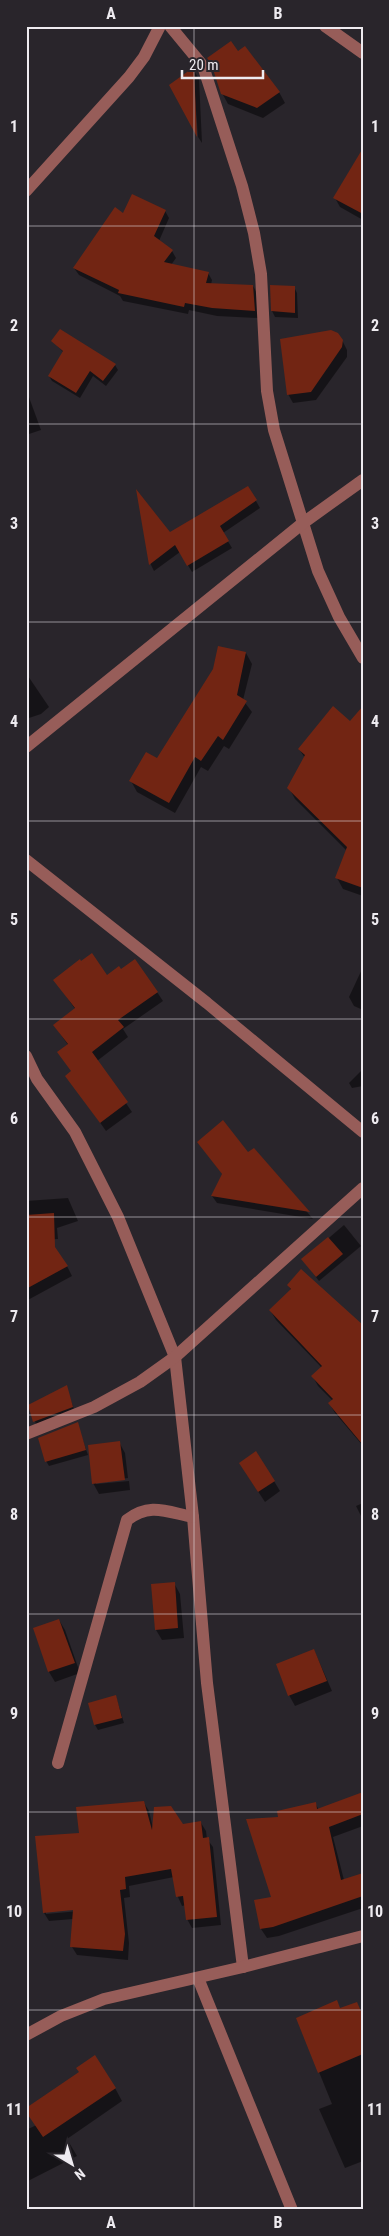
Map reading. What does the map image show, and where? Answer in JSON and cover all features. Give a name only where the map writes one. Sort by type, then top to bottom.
[{"type":"street","points":[[26,191],[129,77],[144,57],[160,26]]},
{"type":"street","points":[[170,26],[203,66],[244,195],[254,233],[261,274],[267,391],[274,430],[318,571],[339,617],[363,658]]},
{"type":"street","points":[[325,26],[363,53]]},
{"type":"street","points":[[26,747],[303,523],[363,480]]},
{"type":"street","points":[[26,860],[207,1003],[363,1132]]},
{"type":"street","points":[[26,1056],[37,1079],[75,1132],[118,1217],[175,1357],[193,1517],[207,1683],[243,1967]]},
{"type":"street","points":[[26,1434],[94,1407],[140,1382],[175,1357],[363,1188]]},
{"type":"street","points":[[58,1763],[127,1520],[138,1511],[150,1508],[193,1517]]},
{"type":"street","points":[[26,2035],[61,2016],[104,1999],[198,1978],[363,1936]]},
{"type":"street","points":[[198,1978],[292,2210]]},
{"type":"building","points":[[231,41],[238,51],[245,46],[280,92],[257,108],[221,94],[211,63],[207,58]]},
{"type":"building","points":[[194,68],[197,137],[169,85]]},
{"type":"building","points":[[363,148],[363,214],[333,198]]},
{"type":"building","points":[[132,194],[166,210],[154,236],[173,250],[164,262],[209,272],[206,283],[253,285],[255,311],[212,308],[185,303],[184,307],[118,293],[119,290],[73,268],[115,207],[123,213]]},
{"type":"building","points":[[270,285],[295,286],[295,313],[271,311]]},
{"type":"building","points":[[60,329],[116,364],[103,381],[90,371],[76,393],[48,376],[63,351],[51,341]]},
{"type":"building","points":[[331,330],[338,333],[343,340],[342,347],[311,392],[287,395],[280,339]]},
{"type":"building","points":[[248,486],[257,500],[220,526],[229,541],[187,566],[175,545],[149,565],[136,489],[170,532]]},
{"type":"building","points":[[218,646],[246,652],[237,695],[247,701],[223,740],[218,736],[201,761],[195,757],[169,803],[129,781],[146,752],[157,758],[213,669]]},
{"type":"building","points":[[333,706],[350,721],[363,706],[363,888],[335,878],[347,847],[287,788],[305,755],[298,749]]},
{"type":"building","points":[[92,953],[107,975],[119,966],[121,969],[135,959],[158,992],[118,1020],[124,1027],[92,1052],[128,1102],[100,1123],[65,1076],[71,1071],[57,1052],[68,1044],[53,1025],[75,1008],[53,980],[80,959],[81,961]]},
{"type":"building","points":[[223,1120],[248,1152],[254,1148],[310,1212],[211,1196],[222,1174],[197,1142]]},
{"type":"building","points":[[54,1213],[55,1247],[68,1266],[26,1289],[26,1215]]},
{"type":"building","points":[[328,1237],[343,1254],[316,1277],[301,1259]]},
{"type":"building","points":[[301,1269],[363,1325],[363,1445],[328,1403],[333,1399],[311,1376],[322,1366],[269,1310],[291,1289],[287,1285]]},
{"type":"building","points":[[67,1385],[73,1407],[33,1422],[28,1405]]},
{"type":"building","points":[[78,1422],[86,1450],[45,1462],[38,1438]]},
{"type":"building","points":[[120,1441],[125,1480],[92,1484],[88,1445]]},
{"type":"building","points":[[256,1451],[275,1481],[258,1492],[239,1463]]},
{"type":"building","points":[[175,1582],[178,1628],[155,1630],[151,1584]]},
{"type":"building","points":[[59,1619],[75,1663],[48,1672],[33,1628]]},
{"type":"building","points":[[314,1649],[327,1681],[288,1696],[276,1664]]},
{"type":"building","points":[[116,1695],[122,1718],[94,1725],[88,1703]]},
{"type":"building","points":[[363,1792],[363,1814],[329,1827],[341,1880],[363,1873],[363,1896],[273,1927],[260,1929],[254,1900],[271,1897],[246,1819],[278,1817],[277,1811],[316,1802],[317,1809]]},
{"type":"building","points":[[144,1801],[152,1830],[154,1807],[171,1806],[183,1824],[201,1821],[203,1838],[209,1837],[217,1917],[186,1920],[183,1896],[176,1897],[171,1869],[125,1877],[126,1889],[120,1890],[125,1934],[123,1951],[70,1947],[73,1910],[43,1913],[35,1836],[79,1833],[76,1807]]},
{"type":"building","points":[[337,2000],[340,2008],[357,2002],[363,2016],[363,2054],[318,2073],[296,2018]]},
{"type":"building","points":[[95,2055],[116,2088],[43,2137],[26,2112],[26,2108],[79,2072],[76,2068]]}]
